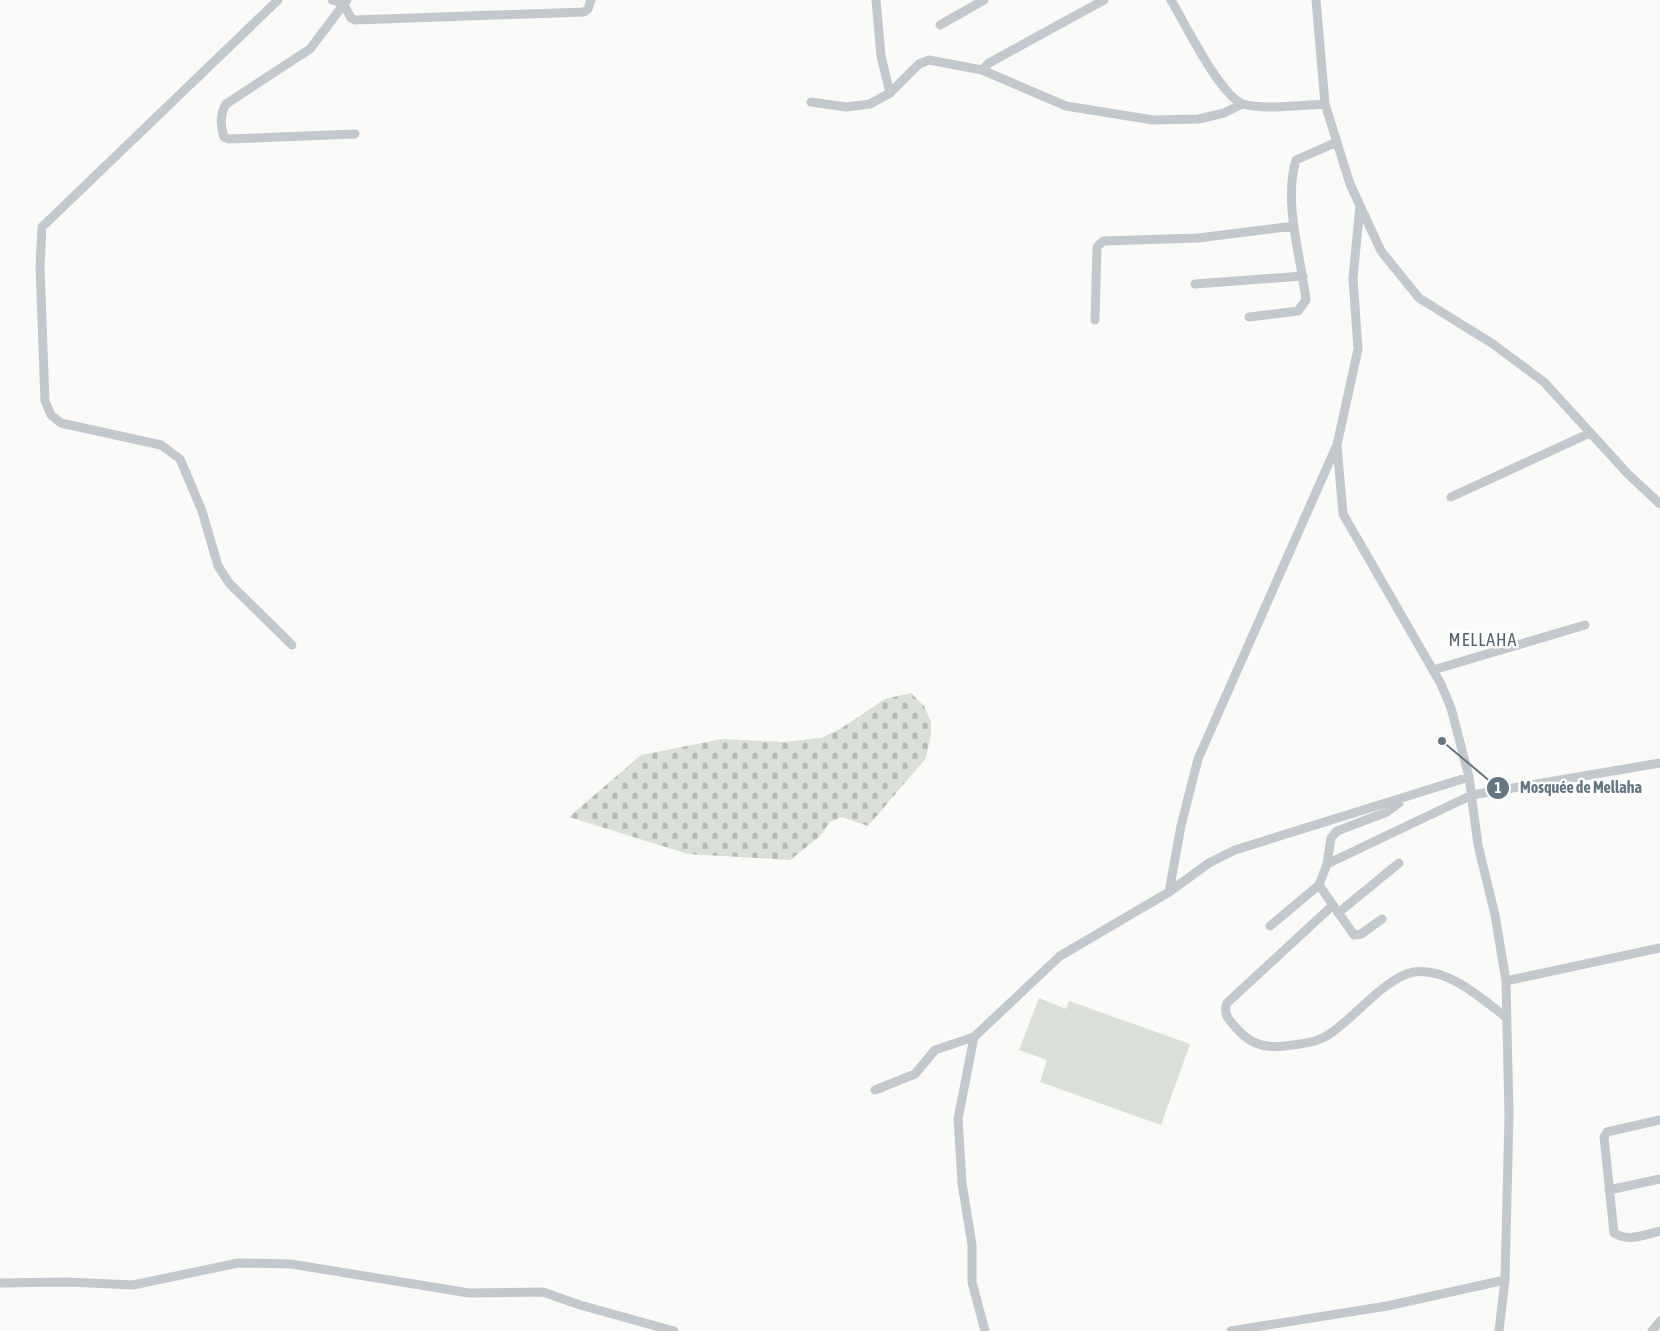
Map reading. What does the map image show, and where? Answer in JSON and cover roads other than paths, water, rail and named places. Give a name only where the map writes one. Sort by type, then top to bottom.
[{"type":"street","points":[[278,0],[42,228],[40,267],[45,401],[50,415],[61,423],[161,445],[180,459],[202,511],[218,566],[229,583],[292,645]]},
{"type":"street","points":[[332,0],[345,2]]},
{"type":"street","points":[[345,2],[351,18],[354,20],[584,12],[588,9],[591,0]]},
{"type":"street","points":[[876,0],[881,56],[890,93]]},
{"type":"street","points":[[940,25],[984,0]]},
{"type":"street","points":[[982,70],[989,63],[1104,0]]},
{"type":"street","points":[[1171,0],[1215,76],[1230,95],[1242,104],[1256,106],[1325,104]]},
{"type":"street","points":[[1316,0],[1325,104],[1350,184],[1381,251],[1419,298],[1493,344],[1544,382],[1628,474],[1660,504]]},
{"type":"street","points":[[345,2],[310,49],[226,104],[222,112],[222,130],[224,136],[229,138],[355,134]]},
{"type":"street","points":[[811,102],[846,108],[870,104],[890,93],[919,64],[929,60],[982,70],[1066,106],[1153,120],[1199,119],[1224,113],[1242,104]]},
{"type":"street","points":[[1250,317],[1298,311],[1306,300],[1294,226],[1292,172],[1296,160],[1337,142]]},
{"type":"street","points":[[1169,892],[1198,759],[1337,445],[1358,349],[1353,278],[1360,205]]},
{"type":"street","points":[[1095,320],[1097,247],[1103,241],[1198,238],[1294,226]]},
{"type":"street","points":[[1195,284],[1303,276]]},
{"type":"street","points":[[1451,497],[1590,433]]},
{"type":"street","points":[[1337,445],[1343,514],[1434,670],[1451,708],[1469,778],[1478,845],[1495,915],[1506,981],[1509,1116],[1505,1280],[1499,1331]]},
{"type":"street","points":[[1434,670],[1585,625]]},
{"type":"street","points":[[1327,864],[1472,795],[1660,763]]},
{"type":"street","points":[[875,1090],[915,1074],[935,1050],[974,1038],[1060,956],[1169,892],[1209,863],[1235,850],[1469,778]]},
{"type":"street","points":[[1270,926],[1319,885],[1327,864],[1330,838],[1337,831],[1387,812],[1402,799]]},
{"type":"street","points":[[1400,863],[1335,910],[1227,1003],[1224,1009],[1226,1016],[1248,1040],[1259,1046],[1276,1047],[1318,1040],[1339,1026],[1386,986],[1413,972],[1433,974],[1451,979],[1507,1018]]},
{"type":"street","points":[[1319,885],[1354,935],[1362,934],[1382,919]]},
{"type":"street","points":[[1506,981],[1660,948]]},
{"type":"street","points":[[974,1038],[958,1119],[962,1183],[972,1245],[972,1282],[985,1331]]},
{"type":"street","points":[[1660,1120],[1607,1132],[1604,1137],[1614,1233],[1621,1237],[1634,1238],[1660,1231]]},
{"type":"street","points":[[1609,1190],[1660,1179]]},
{"type":"street","points":[[0,1283],[66,1282],[133,1285],[238,1262],[291,1264],[469,1293],[543,1292],[580,1305],[674,1331]]},
{"type":"street","points":[[1231,1331],[1387,1306],[1505,1280]]},
{"type":"street","points":[[1652,1331],[1660,1321]]},
{"type":"place","name":"Mosquée de Mellaha","points":[[1442,741]]},
{"type":"district","name":"MELLAHA","points":[[1483,640]]}]
